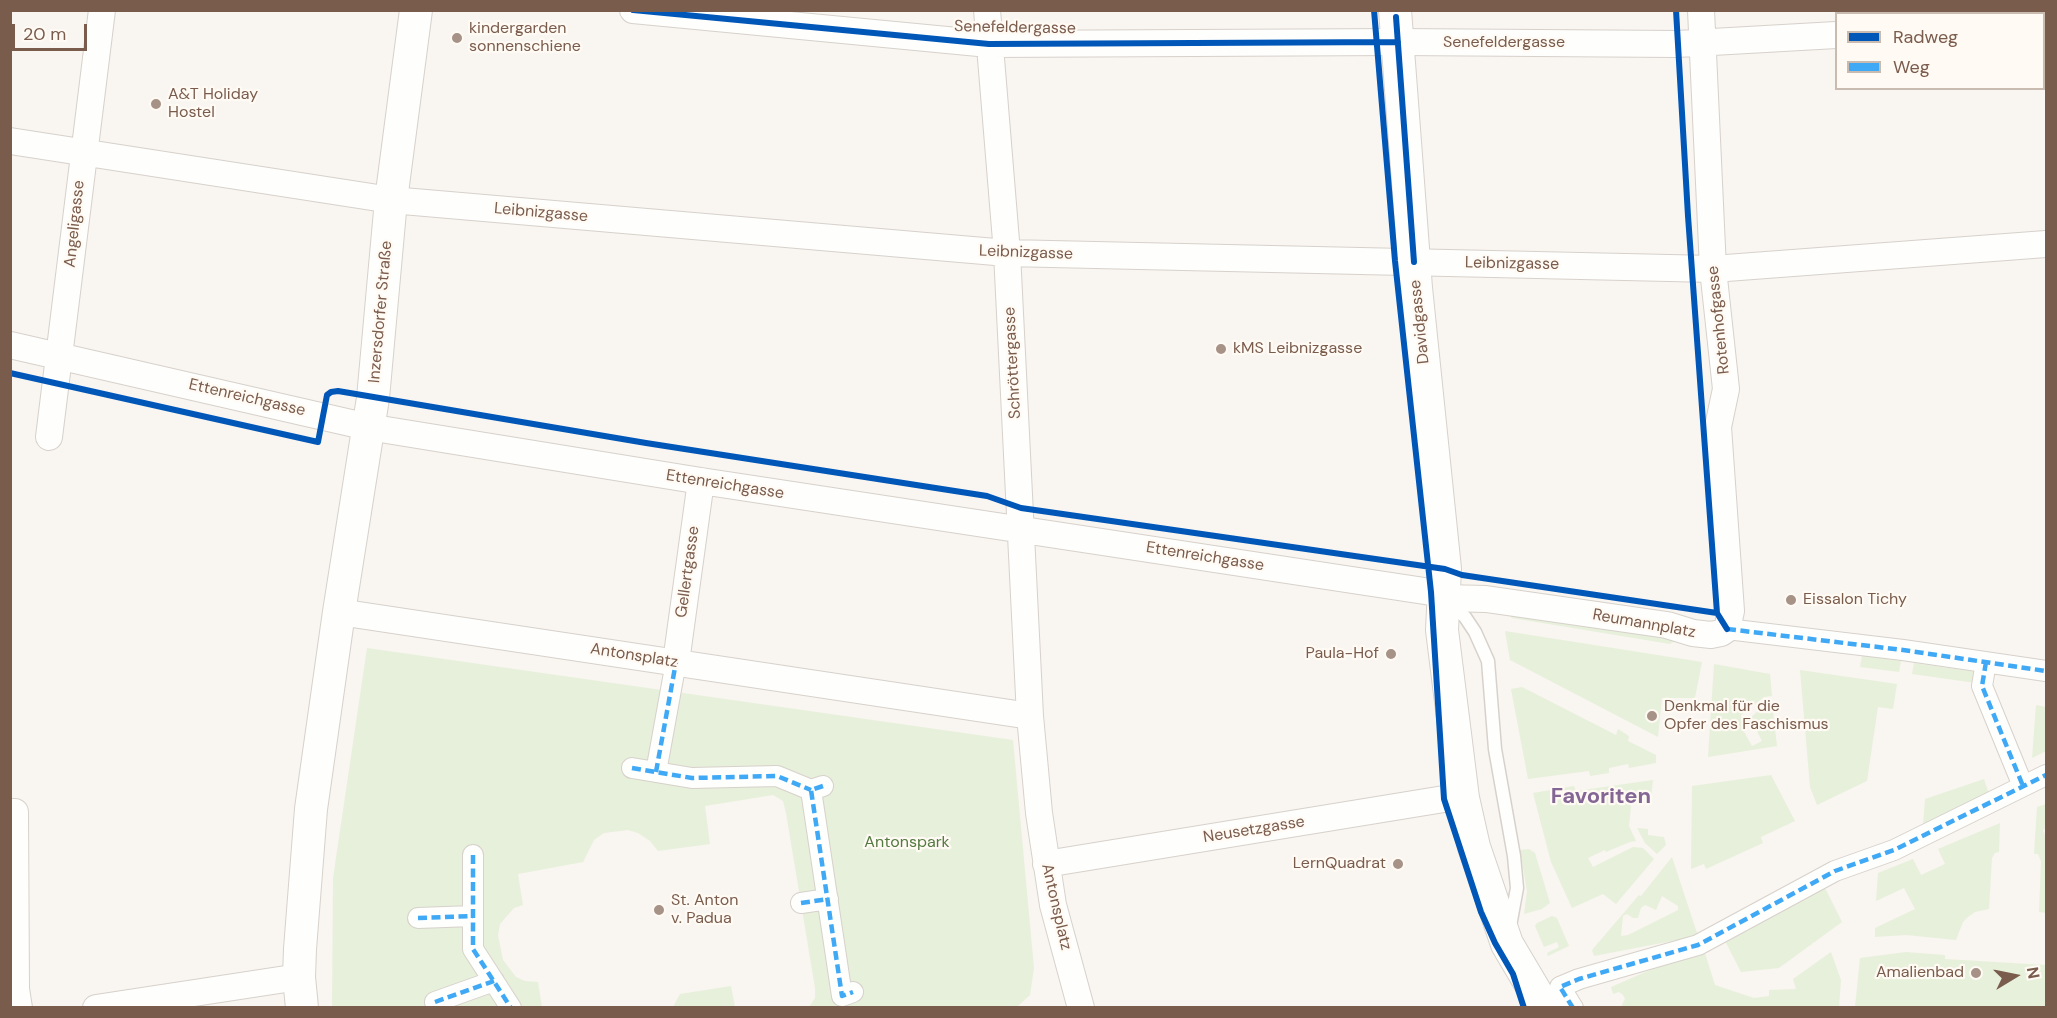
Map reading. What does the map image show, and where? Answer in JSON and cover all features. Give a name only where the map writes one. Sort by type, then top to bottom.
[{"type":"street","name":"Angeligasse","points":[[50,437],[102,10]]},
{"type":"street","name":"Inzersdorfer Straße","points":[[339,612],[373,398],[391,200],[416,10]]},
{"type":"street","name":"Senefeldergasse","points":[[633,10],[989,44],[1398,42],[1703,44],[1835,34]]},
{"type":"street","name":"Schröttergasse","points":[[987,10],[1007,254],[1030,716]]},
{"type":"street","name":"Davidgasse","points":[[1395,10],[1414,262],[1445,568],[1443,598]]},
{"type":"street","name":"Rotenhofgasse","points":[[1701,10],[1713,269],[1726,388],[1718,427],[1731,611],[1726,628]]},
{"type":"street","name":"Leibnizgasse","points":[[10,141],[391,200],[1007,254],[1713,269],[2046,244]]},
{"type":"street","name":"Ettenreichgasse","points":[[10,345],[368,427],[701,481],[1431,592],[1443,598]]},
{"type":"street","name":"Gellertgasse","points":[[676,662],[701,481]]},
{"type":"street","name":"Reumannplatz","points":[[1443,598],[1486,599],[1667,625],[1693,633],[1712,635],[1726,628],[2046,671]]},
{"type":"street","points":[[1443,598],[1442,630],[1463,798],[1474,847],[1507,944],[1545,1008]]},
{"type":"street","points":[[302,1008],[299,977],[311,809],[339,612]]},
{"type":"street","name":"Antonsplatz","points":[[339,612],[1030,716],[1039,813],[1053,905],[1081,1008]]},
{"type":"street","points":[[656,772],[676,662]]},
{"type":"street","points":[[1986,662],[1982,686],[2023,786]]},
{"type":"street","points":[[632,768],[692,778],[777,776],[817,788],[828,899],[844,999]]},
{"type":"street","points":[[1573,1008],[1560,987],[1579,979],[1698,945],[1835,871],[1894,850],[2046,775]]},
{"type":"street","name":"Neusetzgasse","points":[[1046,864],[1444,798],[1463,798]]},
{"type":"street","points":[[13,812],[16,989],[19,1008]]},
{"type":"street","points":[[473,855],[473,949],[511,1008]]},
{"type":"street","points":[[801,903],[828,899]]},
{"type":"street","points":[[418,918],[473,916]]},
{"type":"street","points":[[96,1008],[299,977]]},
{"type":"street","points":[[435,1002],[494,981]]},
{"type":"lane","points":[[1443,598],[1465,617],[1488,660],[1495,749],[1514,856],[1517,888],[1507,944]]},
{"type":"green space","points":[[1507,613],[1654,632],[1676,640],[1670,644],[1512,618]]},
{"type":"green space","points":[[1505,631],[1702,662],[1695,698],[1662,698],[1658,737],[1510,660]]},
{"type":"green space","name":"Antonspark","points":[[367,648],[1013,740],[1034,968],[1030,995],[1017,1007],[809,1007],[815,998],[815,988],[786,813],[783,801],[773,795],[705,806],[710,844],[658,851],[650,841],[638,833],[628,830],[604,833],[594,840],[583,862],[518,874],[523,905],[514,908],[500,924],[498,935],[503,960],[516,977],[525,981],[538,982],[542,1007],[332,1008],[333,878]]},
{"type":"green space","points":[[1862,655],[1901,661],[1899,672],[1860,667]]},
{"type":"green space","points":[[1914,663],[1977,672],[1976,683],[1912,674]]},
{"type":"green space","points":[[1714,664],[1770,674],[1772,696],[1764,697],[1741,715],[1746,726],[1742,728],[1752,746],[1762,741],[1750,718],[1767,704],[1772,703],[1777,746],[1708,757]]},
{"type":"green space","points":[[1800,670],[1897,684],[1893,709],[1878,707],[1867,781],[1817,805],[1810,787]]},
{"type":"green space","points":[[1522,687],[1616,735],[1618,729],[1629,736],[1628,741],[1656,755],[1656,763],[1629,768],[1628,764],[1609,768],[1609,773],[1590,776],[1589,771],[1528,779],[1511,689]]},
{"type":"green space","points":[[2036,705],[2046,707],[2046,751],[2032,758]]},
{"type":"green space","points":[[1771,775],[1795,821],[1761,837],[1763,843],[1706,869],[1704,864],[1691,869],[1692,786]]},
{"type":"green space","points":[[1984,779],[1989,794],[1923,825],[1925,799]]},
{"type":"green space","points":[[1653,780],[1651,798],[1632,796],[1629,826],[1636,841],[1606,852],[1605,850],[1588,858],[1593,867],[1633,847],[1643,848],[1654,859],[1616,904],[1603,894],[1572,908],[1551,862],[1533,793],[1574,786],[1576,791]]},
{"type":"green space","points":[[2046,804],[2046,828],[2043,830],[2046,837],[2046,913],[2039,912],[2041,861],[2038,854],[2034,854],[2037,807]]},
{"type":"green space","points":[[2000,823],[1999,852],[1995,853],[1992,858],[1989,909],[1975,912],[1968,917],[1963,922],[1956,940],[1906,935],[1875,937],[1875,928],[1915,909],[1904,888],[1876,901],[1878,873],[1913,859],[1921,875],[1945,864],[1938,849]]},
{"type":"green space","points":[[1637,828],[1648,829],[1648,835],[1664,837],[1666,845],[1657,854],[1645,843]]},
{"type":"green space","points":[[1529,849],[1535,853],[1550,903],[1542,909],[1524,914],[1527,891],[1520,850]]},
{"type":"green space","points":[[1672,857],[1698,936],[1594,956],[1592,950],[1639,895],[1641,896]],"holes":[[[1662,896],[1678,906],[1678,910],[1628,935],[1621,936],[1623,916],[1627,914],[1638,918],[1641,908],[1645,905],[1656,910]]]},
{"type":"green space","points":[[1822,882],[1842,922],[1779,968],[1741,972],[1724,939]]},
{"type":"green space","points":[[1552,916],[1557,918],[1569,946],[1548,956],[1547,953],[1559,947],[1557,942],[1544,947],[1535,926]]},
{"type":"green space","points":[[1703,947],[1715,985],[1754,998],[1769,996],[1769,990],[1796,989],[1793,979],[1831,952],[1841,980],[1839,1008],[1621,1007],[1625,999],[1623,995],[1619,992],[1613,994],[1611,987]]},
{"type":"green space","name":"Amalienbad","points":[[1906,952],[1945,955],[1945,959],[2046,965],[2046,1007],[1855,1007],[1860,958]]},
{"type":"green space","points":[[731,986],[735,1007],[673,1007],[680,994]]},
{"type":"marked path","points":[[1727,629],[1903,650],[2046,671]]},
{"type":"marked path","points":[[656,772],[676,662]]},
{"type":"marked path","points":[[1986,662],[1982,686],[2023,786]]},
{"type":"marked path","points":[[632,768],[692,778],[777,776],[811,790]]},
{"type":"marked path","points":[[1573,1008],[1560,987],[1579,979],[1698,945],[1835,871],[1894,850],[2046,775]]},
{"type":"marked path","points":[[823,786],[811,790],[842,996],[853,992]]},
{"type":"marked path","points":[[473,855],[473,949],[511,1008]]},
{"type":"marked path","points":[[801,903],[828,899]]},
{"type":"marked path","points":[[418,918],[473,916]]},
{"type":"marked path","points":[[435,1002],[494,981]]},
{"type":"cycle path","points":[[633,10],[989,44],[1398,42]]},
{"type":"cycle path","points":[[1374,10],[1395,261],[1431,592],[1444,799],[1481,912],[1513,974],[1524,1008]]},
{"type":"cycle path","points":[[1676,10],[1688,216],[1717,613],[1727,629]]},
{"type":"cycle path","points":[[1396,17],[1414,262]]},
{"type":"cycle path","points":[[10,373],[318,442],[327,395],[338,391],[646,443],[987,496],[1021,508],[1445,569],[1462,575],[1717,613]]},
{"type":"place","name":"kindergarden sonnenschiene","points":[[457,38]]},
{"type":"place","name":"A&T Holiday Hostel","points":[[156,104]]},
{"type":"place","name":"kMS Leibnizgasse","points":[[1221,349]]},
{"type":"place","name":"Eissalon Tichy","points":[[1791,600]]},
{"type":"place","name":"Paula-Hof","points":[[1391,654]]},
{"type":"place","name":"Denkmal für die Opfer des Faschismus","points":[[1652,716]]},
{"type":"place","name":"LernQuadrat","points":[[1398,864]]},
{"type":"place","name":"St. Anton v. Padua","points":[[659,910]]},
{"type":"place","name":"Amalienbad","points":[[1976,973]]},
{"type":"district","name":"Favoriten","points":[[1601,797]]}]
